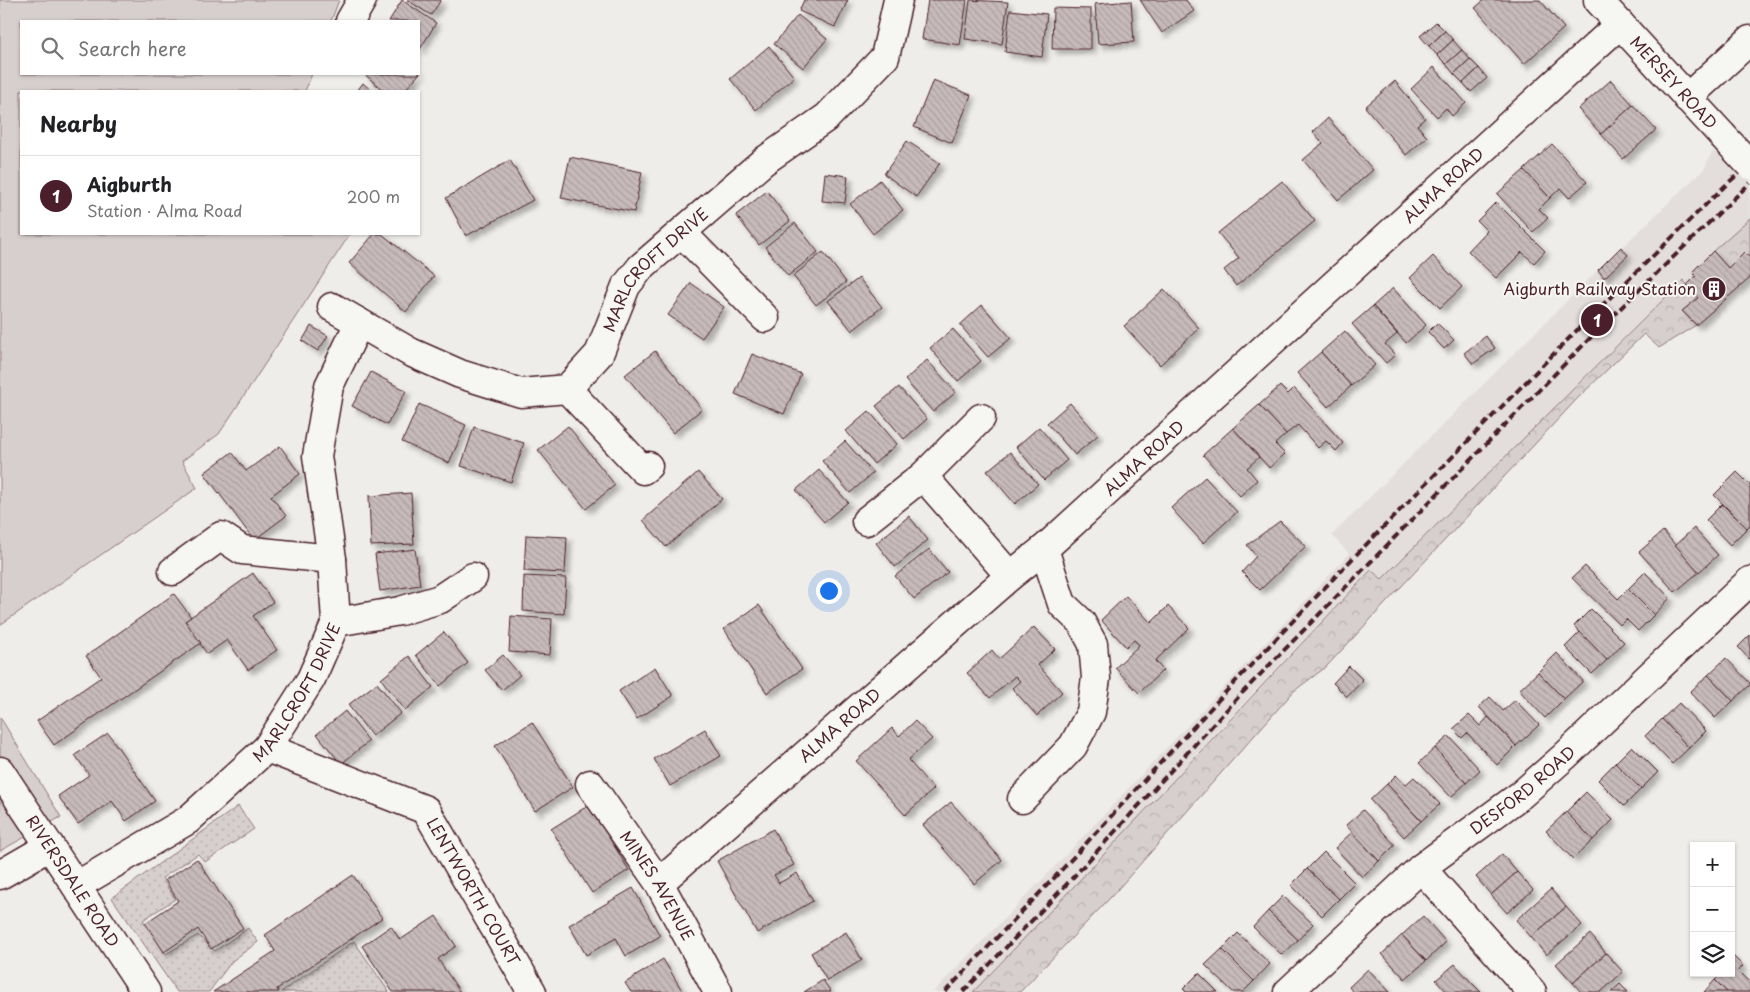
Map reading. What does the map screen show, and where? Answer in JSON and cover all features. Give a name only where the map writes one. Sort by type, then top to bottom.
[{"type":"street","name":"MARLCROFT DRIVE","points":[[567,389],[599,354],[626,286],[641,267],[764,162],[827,117],[885,57],[898,0]]},
{"type":"street","name":"MERSEY ROAD","points":[[1598,0],[1750,165]]},
{"type":"street","name":"ALMA ROAD","points":[[659,883],[1010,576],[1044,549],[1620,24]]},
{"type":"street","points":[[1687,98],[1750,40]]},
{"type":"street","points":[[682,233],[765,318]]},
{"type":"street","points":[[332,307],[410,352],[460,374],[521,393],[567,389],[643,470],[648,466]]},
{"type":"street","name":"MARLCROFT DRIVE","points":[[76,886],[188,820],[266,748],[311,679],[336,622],[332,559],[317,456],[329,386],[359,324]]},
{"type":"street","points":[[866,521],[923,476],[980,418]]},
{"type":"street","points":[[923,476],[1010,576]]},
{"type":"street","points":[[172,571],[221,536],[242,550],[332,559]]},
{"type":"street","points":[[1022,799],[1073,746],[1091,712],[1096,678],[1093,644],[1081,622],[1062,604],[1044,549]]},
{"type":"street","points":[[336,622],[400,611],[440,599],[473,577]]},
{"type":"street","name":"DESFORD ROAD","points":[[1288,992],[1421,868],[1522,794],[1750,581]]},
{"type":"street","name":"LENTWORTH COURT","points":[[266,748],[426,810],[532,992]]},
{"type":"street","name":"RIVERSDALE ROAD","points":[[0,770],[146,992]]},
{"type":"street","name":"MINES AVENUE","points":[[590,784],[659,883],[718,992]]},
{"type":"street","points":[[0,875],[50,846]]},
{"type":"street","points":[[1421,868],[1532,992]]},
{"type":"shaded area","points":[[1750,145],[1750,218],[1692,271],[1696,276],[1687,285],[1682,280],[1381,580],[1370,570],[1223,725],[1082,879],[973,992],[933,992],[1061,860],[1349,554],[1332,535],[1598,270],[1704,169],[1712,152]]},
{"type":"green space","points":[[0,0],[339,0],[331,20],[20,20],[20,75],[312,75],[305,90],[20,90],[20,235],[349,235],[219,434],[182,461],[197,488],[0,625]]},
{"type":"green space","points":[[1750,218],[1750,254],[1748,256],[1744,252],[1728,268],[1713,251]]},
{"type":"green space","points":[[1683,280],[1698,298],[1682,311],[1696,325],[1659,348],[1644,334],[1577,399],[1326,667],[1294,691],[1110,898],[1020,992],[973,992],[1371,570],[1382,579]]},
{"type":"green space","points":[[0,717],[61,817],[0,851]]},
{"type":"green space","points":[[238,806],[254,829],[205,862],[198,854],[162,878],[175,899],[143,920],[166,954],[198,935],[215,951],[248,928],[258,942],[232,961],[209,992],[177,992],[112,898]]},
{"type":"green space","points":[[354,941],[389,992],[281,992]]},
{"type":"building","points":[[402,0],[436,23],[420,49],[420,20],[390,20]]},
{"type":"building","points":[[407,0],[441,0],[431,15]]},
{"type":"building","points":[[804,0],[848,0],[835,27],[799,11]]},
{"type":"building","points":[[928,0],[967,0],[960,45],[922,39]]},
{"type":"building","points":[[970,0],[1008,2],[1002,44],[965,39]]},
{"type":"building","points":[[1140,0],[1186,0],[1194,11],[1162,33]]},
{"type":"building","points":[[1484,0],[1540,0],[1564,28],[1524,64],[1475,8]]},
{"type":"building","points":[[1131,1],[1134,42],[1098,44],[1095,4]]},
{"type":"building","points":[[1053,8],[1091,9],[1091,49],[1052,49]]},
{"type":"building","points":[[1010,10],[1047,14],[1042,57],[1005,52]]},
{"type":"building","points":[[798,15],[827,39],[803,68],[774,44]]},
{"type":"building","points":[[1436,22],[1445,31],[1429,46],[1420,36]]},
{"type":"building","points":[[1445,31],[1453,40],[1437,55],[1429,46]]},
{"type":"building","points":[[1453,40],[1462,50],[1446,64],[1437,55]]},
{"type":"building","points":[[769,46],[794,77],[756,110],[730,79]]},
{"type":"building","points":[[1462,50],[1470,59],[1454,74],[1446,64]]},
{"type":"building","points":[[1470,59],[1479,68],[1463,83],[1454,74]]},
{"type":"building","points":[[1434,67],[1466,103],[1452,116],[1446,108],[1437,117],[1411,89]]},
{"type":"building","points":[[1479,68],[1487,78],[1471,92],[1463,83]]},
{"type":"building","points":[[365,75],[418,75],[405,90],[383,90]]},
{"type":"building","points":[[933,80],[971,95],[952,143],[914,127]]},
{"type":"building","points":[[1611,80],[1633,105],[1601,134],[1578,109]]},
{"type":"building","points":[[1395,81],[1425,118],[1417,125],[1427,137],[1406,155],[1365,107]]},
{"type":"building","points":[[363,83],[371,90],[358,90]]},
{"type":"building","points":[[1633,105],[1656,130],[1623,159],[1601,134]]},
{"type":"building","points":[[1328,118],[1373,170],[1338,200],[1303,160],[1323,143],[1313,132]]},
{"type":"building","points":[[907,141],[940,163],[916,197],[884,174]]},
{"type":"building","points":[[1552,144],[1587,182],[1569,198],[1560,188],[1550,198],[1524,170]]},
{"type":"building","points":[[570,157],[642,172],[634,212],[561,198]]},
{"type":"building","points":[[510,160],[533,200],[466,236],[446,198]]},
{"type":"building","points":[[1524,170],[1550,198],[1539,209],[1548,218],[1533,232],[1497,194]]},
{"type":"building","points":[[825,173],[848,176],[845,203],[822,201]]},
{"type":"building","points":[[880,180],[903,210],[873,234],[850,204]]},
{"type":"building","points":[[1282,181],[1315,221],[1236,286],[1224,270],[1239,258],[1218,233]]},
{"type":"building","points":[[767,191],[790,221],[759,245],[736,215]]},
{"type":"building","points":[[1496,202],[1545,251],[1534,263],[1522,252],[1496,278],[1468,251],[1487,231],[1477,221]]},
{"type":"building","points":[[795,223],[818,252],[788,276],[765,247]]},
{"type":"building","points":[[373,235],[383,235],[434,276],[406,312],[349,263]]},
{"type":"building","points":[[1621,247],[1628,255],[1604,278],[1598,270]]},
{"type":"building","name":"Aigburth Railway Station","points":[[1713,251],[1728,268],[1744,252],[1750,258],[1750,278],[1696,325],[1682,311],[1698,298],[1687,285],[1696,276],[1692,272]]},
{"type":"building","points":[[823,252],[846,282],[816,305],[793,276]]},
{"type":"building","points":[[1433,256],[1462,287],[1440,308],[1410,278]]},
{"type":"building","points":[[859,278],[882,307],[852,331],[828,301]]},
{"type":"building","points":[[691,283],[724,307],[702,338],[668,315]]},
{"type":"building","points":[[1393,288],[1426,325],[1406,343],[1373,306]]},
{"type":"building","points":[[1164,289],[1199,328],[1160,365],[1124,326]]},
{"type":"building","points":[[982,305],[1011,338],[988,357],[960,325]]},
{"type":"building","points":[[1373,306],[1397,334],[1385,344],[1395,355],[1386,363],[1352,324]]},
{"type":"building","points":[[1437,323],[1454,340],[1444,349],[1428,332]]},
{"type":"building","points":[[311,326],[328,336],[318,351],[302,341]]},
{"type":"building","points":[[953,329],[981,361],[958,381],[930,348]]},
{"type":"building","points":[[1345,331],[1375,365],[1351,386],[1321,352]]},
{"type":"building","points":[[1486,336],[1495,348],[1473,364],[1464,353]]},
{"type":"building","points":[[655,351],[702,409],[673,433],[625,375]]},
{"type":"building","points":[[1321,352],[1351,386],[1328,407],[1297,373]]},
{"type":"building","points":[[752,354],[801,374],[784,414],[735,394]]},
{"type":"building","points":[[927,360],[956,392],[933,412],[905,380]]},
{"type":"building","points":[[371,372],[406,391],[387,425],[352,406]]},
{"type":"building","points":[[1280,386],[1288,394],[1294,388],[1343,443],[1336,451],[1326,441],[1318,448],[1298,425],[1286,434],[1259,405]]},
{"type":"building","points":[[899,387],[927,419],[904,439],[876,406]]},
{"type":"building","points":[[1070,403],[1098,435],[1075,455],[1047,423]]},
{"type":"building","points":[[419,404],[466,425],[449,463],[402,442]]},
{"type":"building","points":[[1259,405],[1286,434],[1275,444],[1285,454],[1269,468],[1233,428]]},
{"type":"building","points":[[869,411],[897,444],[874,464],[846,431]]},
{"type":"building","points":[[568,426],[615,485],[586,509],[538,450]]},
{"type":"building","points":[[474,427],[524,443],[511,482],[461,466]]},
{"type":"building","points":[[1039,427],[1067,460],[1044,480],[1016,447]]},
{"type":"building","points":[[1233,428],[1259,457],[1247,468],[1257,480],[1240,496],[1203,455]]},
{"type":"building","points":[[845,441],[873,473],[850,493],[822,461]]},
{"type":"building","points":[[280,446],[300,474],[271,496],[286,516],[254,540],[204,473],[232,452],[246,471]]},
{"type":"building","points":[[1010,452],[1038,484],[1015,504],[987,471]]},
{"type":"building","points":[[819,470],[848,502],[824,522],[796,490]]},
{"type":"building","points":[[698,472],[722,499],[666,547],[643,520]]},
{"type":"building","points":[[1737,472],[1750,485],[1750,525],[1747,528],[1714,495]]},
{"type":"building","points":[[1205,477],[1237,512],[1203,543],[1171,508]]},
{"type":"building","points":[[411,493],[414,544],[371,546],[369,496]]},
{"type":"building","points":[[1722,504],[1747,528],[1730,545],[1706,520]]},
{"type":"building","points":[[909,516],[928,540],[895,567],[876,543]]},
{"type":"building","points":[[1280,521],[1306,546],[1260,590],[1242,572],[1256,556],[1247,545]]},
{"type":"building","points":[[1694,528],[1718,555],[1699,572],[1675,545]]},
{"type":"building","points":[[1663,531],[1699,572],[1675,592],[1639,552]]},
{"type":"building","points":[[526,535],[567,537],[565,573],[524,571]]},
{"type":"building","points":[[415,549],[420,585],[380,591],[375,554]]},
{"type":"building","points":[[929,549],[948,572],[914,599],[895,576]]},
{"type":"building","points":[[1585,566],[1618,599],[1628,589],[1654,615],[1638,631],[1626,619],[1620,625],[1572,578]]},
{"type":"building","points":[[1645,572],[1670,598],[1654,615],[1628,589]]},
{"type":"building","points":[[253,573],[273,602],[253,616],[277,650],[248,670],[227,640],[207,654],[185,621]]},
{"type":"building","points":[[524,576],[566,578],[564,614],[523,611]]},
{"type":"building","points":[[174,594],[191,617],[185,621],[201,643],[54,745],[37,721],[101,677],[86,656]]},
{"type":"building","points":[[1126,596],[1151,623],[1168,606],[1189,628],[1155,661],[1163,670],[1139,693],[1115,668],[1139,645],[1134,640],[1126,647],[1101,620]]},
{"type":"building","points":[[759,605],[802,669],[767,693],[724,629]]},
{"type":"building","points":[[1591,609],[1624,642],[1607,660],[1574,626]]},
{"type":"building","points":[[511,616],[552,619],[550,655],[509,652]]},
{"type":"building","points":[[1034,627],[1055,649],[1038,665],[1062,692],[1037,716],[1012,688],[1020,681],[1015,676],[990,698],[967,673],[992,650],[999,659]]},
{"type":"building","points":[[444,632],[468,663],[440,686],[416,655]]},
{"type":"building","points":[[1580,632],[1607,660],[1592,674],[1565,647]]},
{"type":"building","points":[[1750,635],[1750,660],[1738,647]]},
{"type":"building","points":[[1557,653],[1583,681],[1564,699],[1538,672]]},
{"type":"building","points":[[503,655],[520,675],[502,690],[485,670]]},
{"type":"building","points":[[409,656],[433,687],[405,710],[381,679]]},
{"type":"building","points":[[1726,658],[1750,683],[1733,701],[1708,675]]},
{"type":"building","points":[[1349,666],[1363,680],[1347,697],[1333,683]]},
{"type":"building","points":[[655,667],[673,696],[637,719],[619,691]]},
{"type":"building","points":[[1538,672],[1564,699],[1545,718],[1519,690]]},
{"type":"building","points":[[1708,675],[1733,701],[1715,718],[1690,692]]},
{"type":"building","points":[[377,683],[401,713],[372,736],[348,705]]},
{"type":"building","points":[[1490,697],[1503,711],[1515,700],[1539,725],[1516,746],[1479,707]]},
{"type":"building","points":[[1679,703],[1706,731],[1689,748],[1662,719]]},
{"type":"building","points":[[345,711],[369,741],[341,764],[317,734]]},
{"type":"building","points":[[1469,715],[1480,726],[1488,717],[1516,746],[1497,765],[1467,733],[1462,738],[1453,729]]},
{"type":"building","points":[[1662,719],[1689,748],[1672,764],[1645,736]]},
{"type":"building","points":[[915,721],[932,739],[908,760],[934,789],[905,815],[856,761],[892,728],[899,736]]},
{"type":"building","points":[[532,722],[573,787],[535,811],[495,746]]},
{"type":"building","points":[[705,729],[721,756],[670,786],[654,759]]},
{"type":"building","points":[[108,733],[155,801],[126,821],[112,801],[78,824],[58,796],[89,775],[75,755]]},
{"type":"building","points":[[1449,736],[1480,770],[1466,783],[1435,748]]},
{"type":"building","points":[[1632,746],[1658,772],[1641,789],[1615,763]]},
{"type":"building","points":[[1435,748],[1466,783],[1451,797],[1419,763]]},
{"type":"building","points":[[1615,763],[1641,789],[1624,806],[1598,780]]},
{"type":"building","points":[[1396,775],[1405,785],[1414,777],[1440,804],[1421,821],[1387,784]]},
{"type":"building","points":[[1387,784],[1421,821],[1404,837],[1370,800]]},
{"type":"building","points":[[1586,792],[1613,820],[1593,840],[1566,812]]},
{"type":"building","points":[[951,802],[1002,860],[974,884],[923,825]]},
{"type":"building","points":[[589,805],[629,870],[592,893],[551,829]]},
{"type":"building","points":[[1363,810],[1395,845],[1379,861],[1346,825]]},
{"type":"building","points":[[1566,812],[1593,840],[1573,859],[1546,831]]},
{"type":"building","points":[[773,829],[794,865],[774,875],[779,883],[797,873],[813,901],[757,933],[717,861]]},
{"type":"building","points":[[1352,832],[1379,861],[1362,877],[1335,848]]},
{"type":"building","points":[[1324,852],[1355,883],[1339,899],[1307,869]]},
{"type":"building","points":[[1502,854],[1517,872],[1491,895],[1476,877]]},
{"type":"building","points":[[197,859],[243,928],[211,949],[198,929],[164,952],[145,923],[178,901],[165,880]]},
{"type":"building","points":[[1307,869],[1339,899],[1322,916],[1291,885]]},
{"type":"building","points":[[1517,872],[1533,890],[1507,913],[1491,895]]},
{"type":"building","points":[[353,875],[382,918],[277,989],[279,992],[213,992],[275,951],[265,935]]},
{"type":"building","points":[[633,888],[660,936],[626,956],[616,938],[586,955],[569,925]]},
{"type":"building","points":[[1551,889],[1566,907],[1531,937],[1516,920]]},
{"type":"building","points":[[1283,896],[1313,924],[1298,940],[1268,911]]},
{"type":"building","points":[[1566,907],[1582,925],[1546,955],[1531,937]]},
{"type":"building","points":[[1268,911],[1298,940],[1282,955],[1253,927]]},
{"type":"building","points":[[436,916],[456,946],[438,959],[460,992],[393,992],[362,946],[391,926],[400,940]]},
{"type":"building","points":[[1423,916],[1446,942],[1426,961],[1402,935]]},
{"type":"building","points":[[846,932],[862,960],[827,981],[811,953]]},
{"type":"building","points":[[1238,933],[1270,964],[1254,981],[1222,949]]},
{"type":"building","points":[[1590,934],[1606,953],[1573,983],[1556,964]]},
{"type":"building","points":[[1402,935],[1426,961],[1405,979],[1382,954]]},
{"type":"building","points":[[1222,949],[1254,981],[1243,992],[1233,992],[1205,965]]},
{"type":"building","points":[[1606,953],[1623,972],[1601,992],[1581,992],[1573,983]]},
{"type":"building","points":[[1735,958],[1743,966],[1738,970],[1750,982],[1750,992],[1727,992],[1715,980],[1718,977],[1735,977]]},
{"type":"building","points":[[663,959],[683,992],[631,992],[625,983]]},
{"type":"building","points":[[1455,964],[1481,992],[1447,992],[1436,980]]},
{"type":"building","points":[[1368,969],[1390,992],[1353,992],[1349,987]]},
{"type":"building","points":[[1199,973],[1218,992],[1186,992],[1183,989]]},
{"type":"building","points":[[823,980],[831,992],[804,992]]},
{"type":"building","points":[[1715,980],[1727,992],[1704,992]]},
{"type":"building","points":[[1620,984],[1628,992],[1611,992]]},
{"type":"railway","points":[[945,992],[1352,559],[1585,322],[1729,182],[1750,164]]},
{"type":"railway","points":[[963,992],[1065,886],[1243,692],[1600,328],[1750,183]]},
{"type":"place","name":"Aigburth Railway Station","points":[[1714,289]]},
{"type":"place","name":"Aigburth","points":[[1597,320]]}]
